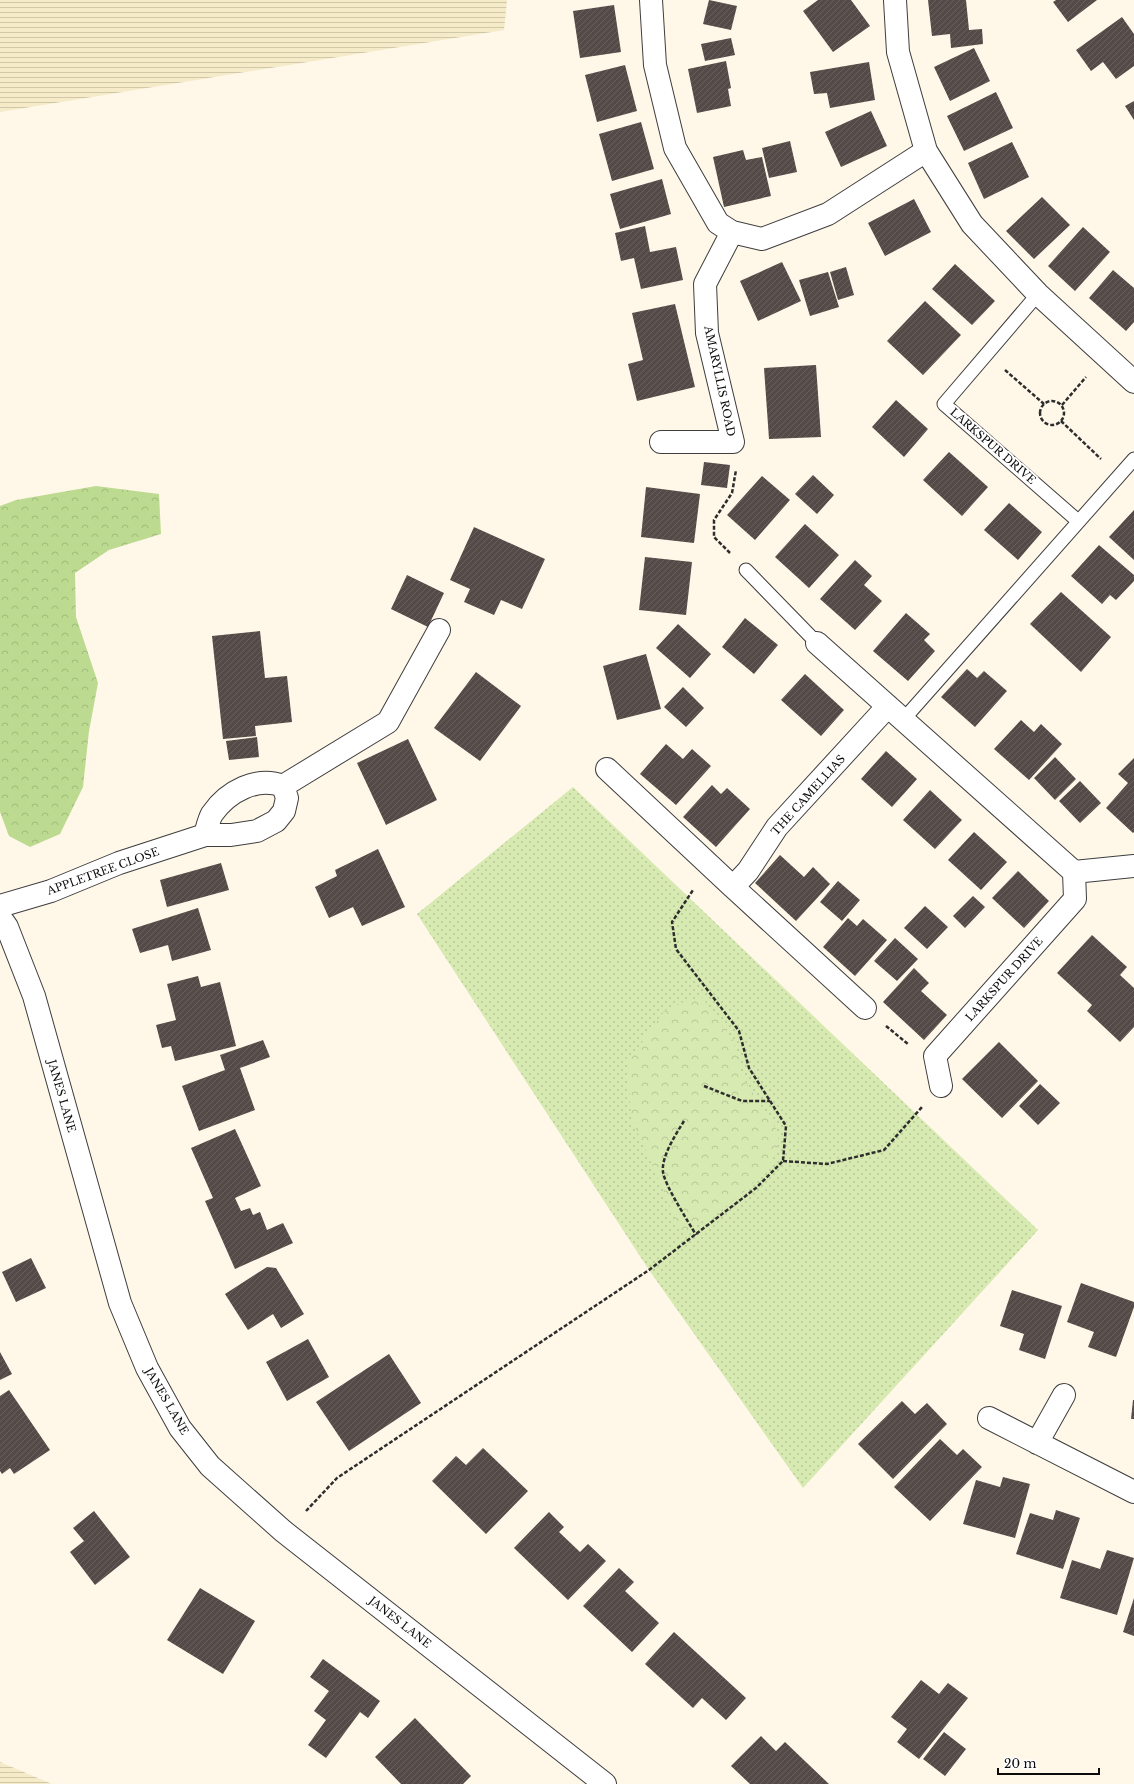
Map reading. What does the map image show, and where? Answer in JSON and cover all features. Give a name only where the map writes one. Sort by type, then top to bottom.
[{"type":"street","points":[[651,0],[656,66],[675,148],[718,223],[732,232],[762,239],[828,214],[926,151]]},
{"type":"street","points":[[894,0],[898,52],[926,151],[972,224],[1038,294],[1134,382]]},
{"type":"street","name":"AMARYLLIS ROAD","points":[[661,442],[733,442],[707,333],[705,284],[732,232]]},
{"type":"street","points":[[205,835],[211,814],[223,801],[234,793],[251,784],[274,782],[283,786],[388,722],[440,630]]},
{"type":"street","points":[[817,643],[1074,872],[1134,866]]},
{"type":"street","name":"THE CAMELLIAS","points":[[733,887],[748,871],[777,827],[896,713]]},
{"type":"street","points":[[607,769],[711,868],[865,1008]]},
{"type":"street","name":"APPLETREE CLOSE","points":[[0,906],[50,891],[119,863],[205,835],[231,835],[256,831],[276,821],[284,811],[287,798],[283,786]]},
{"type":"street","name":"LARKSPUR DRIVE","points":[[936,1056],[1075,899],[1074,872]]},
{"type":"street","name":"JANES LANE","points":[[0,918],[8,928],[34,996],[120,1303],[147,1368],[180,1428],[210,1466],[282,1531],[605,1784]]},
{"type":"street","points":[[936,1056],[941,1086]]},
{"type":"street","points":[[1037,1443],[1064,1395]]},
{"type":"street","points":[[989,1418],[1134,1492]]},
{"type":"lane","name":"LARKSPUR DRIVE","points":[[1038,294],[944,404],[1078,521]]},
{"type":"lane","points":[[896,713],[1078,521],[1134,459]]},
{"type":"lane","points":[[746,570],[817,643]]},
{"type":"path","points":[[1062,405],[1105,356]]},
{"type":"path","points":[[1005,370],[1044,404]]},
{"type":"path","points":[[1055,401],[1062,405],[1064,412],[1061,421],[1056,424],[1045,422],[1042,419],[1040,411],[1044,404],[1055,401]]},
{"type":"path","points":[[1061,421],[1101,459]]},
{"type":"path","points":[[733,442],[737,466],[732,493],[714,520],[714,537],[746,570]]},
{"type":"path","points":[[282,1531],[305,1512],[337,1478],[649,1270],[756,1188],[783,1161],[786,1126],[749,1068],[739,1031],[676,949],[672,922],[687,897],[711,868]]},
{"type":"path","points":[[865,1008],[918,1052],[936,1056]]},
{"type":"path","points":[[704,1086],[742,1101],[770,1101]]},
{"type":"path","points":[[783,1161],[827,1164],[884,1150],[941,1086]]},
{"type":"path","points":[[684,1121],[666,1155],[663,1171],[666,1182],[696,1235]]},
{"type":"shaded area","points":[[0,0],[507,0],[504,30],[0,112]]},
{"type":"shaded area","points":[[0,1762],[52,1784],[0,1784]]},
{"type":"green space","points":[[96,486],[159,494],[161,534],[109,550],[75,573],[76,617],[98,683],[89,731],[83,787],[60,834],[30,847],[9,836],[0,812],[0,506],[16,500]]},
{"type":"green space","points":[[573,787],[1038,1230],[803,1488],[649,1270],[417,914]]},
{"type":"green space","points":[[702,997],[733,1040],[743,1078],[779,1133],[777,1149],[769,1166],[746,1190],[719,1212],[682,1233],[631,1117],[628,1063],[663,1012],[677,1004]]},
{"type":"building","points":[[709,0],[737,6],[731,30],[703,24]]},
{"type":"building","points":[[818,0],[851,0],[870,26],[833,52],[803,11]]},
{"type":"building","points":[[928,0],[966,0],[969,30],[982,29],[983,44],[951,48],[950,34],[932,36]]},
{"type":"building","points":[[1056,0],[1097,0],[1068,22],[1053,2]]},
{"type":"building","points":[[614,5],[621,52],[580,58],[573,11]]},
{"type":"building","points":[[1122,17],[1134,34],[1134,66],[1116,79],[1103,62],[1091,71],[1076,50]]},
{"type":"building","points":[[731,38],[735,55],[705,61],[701,44]]},
{"type":"building","points":[[974,48],[990,81],[950,101],[934,67]]},
{"type":"building","points":[[726,61],[731,88],[728,89],[731,106],[697,113],[688,69]]},
{"type":"building","points":[[869,62],[875,100],[830,108],[827,93],[814,94],[810,72]]},
{"type":"building","points":[[625,65],[637,111],[597,122],[585,75]]},
{"type":"building","points":[[996,92],[1013,128],[964,151],[947,116]]},
{"type":"building","points":[[1134,101],[1134,120],[1125,106]]},
{"type":"building","points":[[871,111],[887,146],[841,167],[825,132]]},
{"type":"building","points":[[641,122],[654,169],[612,181],[599,134]]},
{"type":"building","points":[[790,141],[797,172],[769,178],[762,148]]},
{"type":"building","points":[[1012,142],[1029,177],[984,199],[968,163]]},
{"type":"building","points":[[743,150],[746,160],[762,157],[771,196],[724,207],[713,157]]},
{"type":"building","points":[[662,179],[671,214],[620,229],[610,194]]},
{"type":"building","points":[[1042,197],[1070,225],[1034,259],[1006,231]]},
{"type":"building","points":[[914,199],[931,232],[885,256],[868,223]]},
{"type":"building","points":[[645,226],[650,252],[676,247],[683,280],[641,289],[634,258],[621,261],[615,233]]},
{"type":"building","points":[[1083,227],[1110,252],[1075,291],[1048,266]]},
{"type":"building","points":[[782,262],[801,301],[758,321],[740,281]]},
{"type":"building","points":[[955,264],[995,301],[972,325],[932,289]]},
{"type":"building","points":[[846,267],[854,295],[838,300],[830,272]]},
{"type":"building","points":[[1113,270],[1134,288],[1134,322],[1126,331],[1089,298]]},
{"type":"building","points":[[828,272],[839,307],[810,316],[799,280]]},
{"type":"building","points":[[925,301],[961,335],[923,375],[887,341]]},
{"type":"building","points":[[675,304],[695,387],[637,401],[628,364],[643,360],[632,313]]},
{"type":"building","points":[[816,365],[821,437],[769,439],[764,368]]},
{"type":"building","points":[[896,400],[928,429],[904,457],[872,427]]},
{"type":"building","points":[[949,452],[988,487],[962,516],[923,480]]},
{"type":"building","points":[[704,462],[730,465],[727,488],[701,485]]},
{"type":"building","points":[[813,475],[834,495],[817,514],[795,494]]},
{"type":"building","points":[[762,476],[790,500],[755,540],[727,515]]},
{"type":"building","points":[[646,487],[700,494],[694,543],[641,537]]},
{"type":"building","points":[[1009,503],[1042,532],[1018,560],[984,530]]},
{"type":"building","points":[[1134,510],[1134,560],[1109,537]]},
{"type":"building","points":[[805,524],[839,555],[809,588],[775,557]]},
{"type":"building","points":[[474,527],[545,559],[522,609],[501,600],[494,615],[464,602],[470,589],[450,580]]},
{"type":"building","points":[[1099,545],[1134,575],[1134,581],[1116,600],[1110,595],[1102,604],[1071,576]]},
{"type":"building","points":[[645,557],[692,562],[686,615],[639,610]]},
{"type":"building","points":[[855,560],[872,576],[864,585],[882,601],[855,630],[820,599]]},
{"type":"building","points":[[407,575],[444,593],[428,627],[391,609]]},
{"type":"building","points":[[1061,592],[1111,637],[1081,672],[1030,624]]},
{"type":"building","points":[[906,613],[930,634],[924,640],[935,651],[908,681],[873,651]]},
{"type":"building","points":[[745,618],[778,645],[754,674],[722,647]]},
{"type":"building","points":[[678,624],[711,654],[690,678],[656,648]]},
{"type":"building","points":[[260,631],[265,678],[287,676],[292,722],[255,726],[256,736],[223,739],[212,636]]},
{"type":"building","points":[[646,654],[661,709],[617,720],[603,666]]},
{"type":"building","points":[[967,669],[977,678],[984,671],[1007,691],[975,727],[941,697]]},
{"type":"building","points":[[476,672],[521,706],[480,761],[434,728]]},
{"type":"building","points":[[805,674],[844,710],[821,736],[781,700]]},
{"type":"building","points":[[683,687],[704,708],[686,727],[664,707]]},
{"type":"building","points":[[1021,720],[1034,732],[1041,724],[1062,744],[1029,780],[994,749]]},
{"type":"building","points":[[257,737],[259,757],[229,760],[226,741]]},
{"type":"building","points":[[408,739],[437,800],[386,825],[357,763]]},
{"type":"building","points":[[666,744],[683,759],[692,749],[711,766],[676,805],[640,774]]},
{"type":"building","points":[[886,751],[917,779],[892,807],[861,779]]},
{"type":"building","points":[[1055,757],[1076,779],[1055,800],[1034,778]]},
{"type":"building","points":[[1134,758],[1133,833],[1106,808],[1128,783],[1118,774]]},
{"type":"building","points":[[1080,781],[1101,803],[1080,823],[1059,801]]},
{"type":"building","points":[[712,785],[721,794],[727,788],[750,809],[716,847],[683,817]]},
{"type":"building","points":[[930,790],[962,820],[935,849],[903,820]]},
{"type":"building","points":[[974,832],[1007,862],[981,890],[948,860]]},
{"type":"building","points":[[378,849],[405,907],[362,926],[353,907],[329,918],[315,887],[337,876],[335,870]]},
{"type":"building","points":[[780,855],[804,877],[813,867],[830,884],[796,921],[755,883]]},
{"type":"building","points":[[221,863],[229,890],[167,907],[160,880]]},
{"type":"building","points":[[1018,871],[1049,901],[1024,928],[992,898]]},
{"type":"building","points":[[838,881],[860,900],[842,921],[820,902]]},
{"type":"building","points":[[973,896],[985,907],[965,928],[953,916]]},
{"type":"building","points":[[925,906],[948,927],[927,949],[904,928]]},
{"type":"building","points":[[198,908],[211,950],[172,961],[168,945],[140,953],[132,929]]},
{"type":"building","points":[[848,918],[857,926],[863,919],[887,940],[855,976],[823,947]]},
{"type":"building","points":[[1092,935],[1127,967],[1120,975],[1134,988],[1134,1027],[1120,1042],[1087,1011],[1092,1005],[1057,973]]},
{"type":"building","points":[[895,938],[918,959],[897,981],[874,961]]},
{"type":"building","points":[[914,968],[929,983],[921,991],[947,1015],[924,1040],[883,1002]]},
{"type":"building","points":[[198,976],[201,987],[220,982],[236,1046],[175,1061],[171,1046],[162,1048],[156,1025],[176,1020],[167,984]]},
{"type":"building","points":[[263,1040],[270,1057],[240,1068],[255,1110],[199,1131],[182,1086],[225,1070],[220,1055]]},
{"type":"building","points":[[999,1042],[1038,1081],[1002,1118],[962,1079]]},
{"type":"building","points":[[1040,1084],[1060,1103],[1038,1125],[1019,1106]]},
{"type":"building","points":[[235,1129],[261,1186],[235,1198],[241,1211],[250,1208],[253,1215],[260,1212],[267,1230],[283,1223],[293,1243],[235,1269],[205,1201],[213,1198],[191,1148]]},
{"type":"building","points":[[31,1258],[46,1288],[16,1302],[2,1272]]},
{"type":"building","points":[[267,1267],[276,1268],[304,1314],[281,1328],[273,1314],[248,1330],[225,1294]]},
{"type":"building","points":[[1081,1283],[1134,1302],[1134,1307],[1116,1357],[1088,1347],[1094,1332],[1067,1322]]},
{"type":"building","points":[[1012,1290],[1062,1306],[1045,1359],[1019,1350],[1024,1334],[1000,1326]]},
{"type":"building","points":[[308,1339],[329,1377],[287,1401],[266,1362]]},
{"type":"building","points":[[0,1352],[12,1374],[0,1380]]},
{"type":"building","points":[[389,1354],[421,1403],[349,1451],[316,1402]]},
{"type":"building","points":[[9,1390],[50,1450],[14,1474],[10,1468],[2,1474],[0,1471],[0,1396]]},
{"type":"building","points":[[1133,1400],[1134,1419],[1131,1419]]},
{"type":"building","points":[[902,1401],[915,1414],[927,1403],[947,1424],[893,1479],[858,1444]]},
{"type":"building","points":[[940,1439],[957,1455],[963,1449],[982,1467],[930,1521],[894,1487]]},
{"type":"building","points":[[483,1448],[528,1491],[486,1534],[432,1481],[456,1456],[466,1465]]},
{"type":"building","points":[[1003,1477],[1030,1484],[1015,1538],[963,1524],[976,1480],[1000,1487]]},
{"type":"building","points":[[1056,1510],[1080,1518],[1063,1569],[1016,1554],[1030,1513],[1053,1520]]},
{"type":"building","points":[[94,1511],[130,1557],[95,1585],[70,1552],[84,1541],[73,1528]]},
{"type":"building","points":[[549,1512],[564,1527],[559,1532],[580,1552],[588,1544],[606,1561],[568,1600],[514,1548]]},
{"type":"building","points":[[1107,1550],[1134,1558],[1117,1615],[1060,1598],[1072,1560],[1100,1569]]},
{"type":"building","points":[[619,1568],[634,1582],[625,1591],[659,1623],[632,1652],[583,1606]]},
{"type":"building","points":[[200,1588],[255,1621],[223,1674],[167,1640]]},
{"type":"building","points":[[1134,1598],[1134,1636],[1123,1632]]},
{"type":"building","points":[[674,1632],[746,1698],[726,1720],[702,1698],[693,1708],[645,1664]]},
{"type":"building","points":[[323,1659],[380,1701],[368,1718],[360,1712],[326,1758],[308,1745],[326,1720],[314,1711],[329,1691],[310,1677]]},
{"type":"building","points":[[921,1680],[939,1694],[948,1683],[968,1698],[919,1759],[897,1742],[907,1729],[891,1717]]},
{"type":"building","points":[[415,1718],[471,1776],[463,1784],[401,1784],[375,1757]]},
{"type":"building","points":[[944,1732],[966,1749],[945,1776],[923,1759]]},
{"type":"building","points":[[761,1736],[776,1751],[785,1742],[829,1784],[750,1784],[731,1766]]}]
